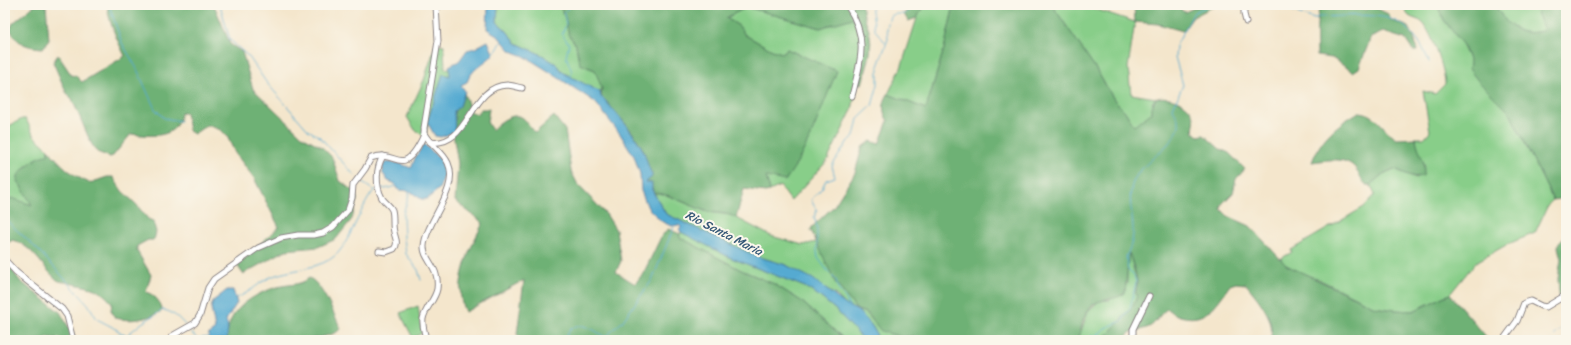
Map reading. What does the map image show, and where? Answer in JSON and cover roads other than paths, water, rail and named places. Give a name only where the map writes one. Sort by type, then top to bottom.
[{"type":"street","points":[[426,340],[423,318],[434,299],[438,282],[435,268],[424,250],[425,240],[443,201],[450,176],[448,161],[429,141],[425,135],[424,128],[438,41],[436,5]]},
{"type":"street","points":[[848,5],[858,24],[863,42],[852,96]]},
{"type":"street","points":[[1244,5],[1246,22]]},
{"type":"street","points":[[429,141],[441,143],[454,137],[484,96],[496,87],[507,85],[522,88]]},
{"type":"street","points":[[170,340],[172,336],[195,323],[200,315],[205,293],[214,279],[258,248],[281,238],[324,233],[333,227],[348,210],[352,198],[353,185],[365,169],[369,160],[375,156],[383,156],[403,161],[408,160],[425,135]]},
{"type":"street","points":[[380,251],[386,252],[394,249],[397,241],[393,230],[393,215],[391,208],[383,199],[379,188],[378,167],[383,156]]},
{"type":"street","points":[[5,260],[16,272],[62,309],[67,316],[73,340]]},
{"type":"street","points":[[1503,340],[1518,321],[1524,303],[1531,301],[1546,307],[1566,295]]},
{"type":"street","points":[[1133,340],[1133,329],[1149,296]]},
{"type":"water","points":[[488,5],[498,5],[497,22],[506,30],[516,43],[542,55],[556,64],[564,73],[600,92],[601,97],[625,123],[642,148],[652,174],[652,177],[646,182],[652,183],[652,190],[666,214],[756,256],[786,265],[813,279],[846,305],[858,311],[872,326],[876,333],[877,340],[864,340],[836,310],[805,287],[729,257],[681,232],[679,229],[681,227],[679,225],[671,226],[661,221],[648,208],[641,191],[640,174],[634,156],[620,134],[595,102],[524,56],[511,51],[497,35],[487,29]]},
{"type":"water","points":[[488,41],[493,53],[492,56],[471,74],[467,82],[461,85],[465,91],[460,106],[454,111],[455,132],[441,137],[435,136],[427,122],[443,74],[450,76],[449,66],[459,61],[467,50],[475,48]]},
{"type":"water","points":[[424,144],[439,158],[447,169],[439,189],[427,199],[421,199],[410,191],[399,190],[394,183],[388,181],[382,172],[384,171],[382,168],[385,162],[399,163],[411,168],[416,156]]},
{"type":"water","points":[[227,290],[233,290],[237,303],[226,320],[228,327],[227,339],[208,340],[209,334],[215,329],[211,308],[213,301]]},
{"type":"waterway","points":[[109,5],[122,43],[136,67],[155,109],[164,118],[180,121]]},
{"type":"waterway","points":[[220,5],[230,40],[249,57],[266,82],[308,130],[320,137],[355,176]]},
{"type":"waterway","points":[[570,5],[564,13],[566,25],[562,34],[569,44],[566,56],[572,72],[570,76]]},
{"type":"waterway","points":[[871,5],[875,30],[885,42]]},
{"type":"waterway","points":[[849,307],[846,299],[838,289],[836,280],[818,258],[817,227],[814,217],[817,211],[811,200],[822,188],[826,180],[835,177],[832,166],[848,141],[854,137],[858,119],[872,106],[878,84],[878,66],[888,39],[887,28],[890,16],[895,14],[905,14],[917,5]]},
{"type":"waterway","points":[[1085,340],[1092,336],[1098,335],[1105,328],[1122,321],[1130,308],[1136,282],[1134,276],[1128,270],[1126,257],[1133,235],[1130,200],[1132,186],[1138,173],[1172,140],[1177,132],[1179,123],[1173,108],[1183,85],[1175,57],[1176,46],[1194,12],[1211,5]]},
{"type":"waterway","points":[[1286,5],[1295,12],[1314,19],[1318,17],[1354,15],[1384,17],[1398,22],[1410,30],[1420,43],[1429,62]]},
{"type":"waterway","points":[[492,54],[497,50],[502,41]]},
{"type":"waterway","points":[[360,181],[373,190]]},
{"type":"waterway","points":[[380,187],[385,189],[396,186]]},
{"type":"waterway","points":[[236,298],[273,276],[315,266],[331,259],[342,247],[367,200],[376,189]]},
{"type":"waterway","points":[[410,191],[403,214],[404,238],[406,254],[418,270],[421,280]]},
{"type":"waterway","points":[[5,219],[39,251],[88,304],[97,319],[116,329],[122,334],[127,335],[142,323],[163,310],[173,314],[185,325]]},
{"type":"waterway","points":[[565,340],[572,328],[577,326],[588,327],[605,337],[622,322],[652,280],[674,227]]},
{"type":"waterway","points":[[1550,340],[1566,324]]},
{"type":"waterway","points":[[190,331],[197,339],[209,337]]},
{"type":"water label","name":"Rio Santa Maria","points":[[724,233]]}]
